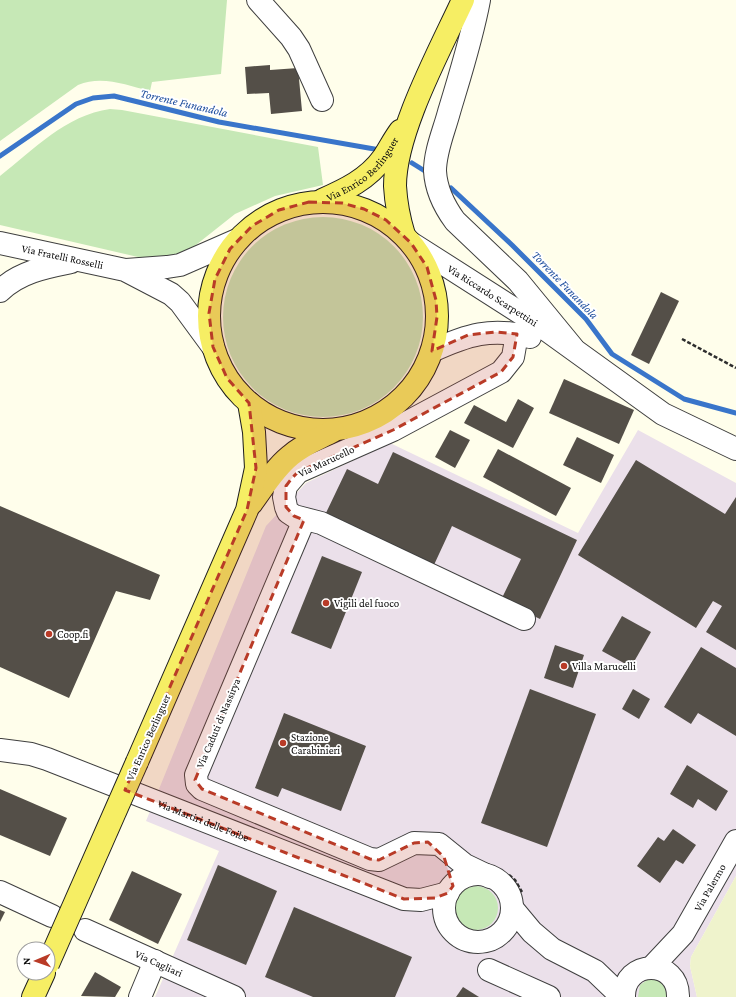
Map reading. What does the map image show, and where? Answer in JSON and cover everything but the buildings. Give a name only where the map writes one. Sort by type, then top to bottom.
[{"type":"main road","name":"Via Enrico Berlinguer","points":[[413,111],[383,158],[369,173],[347,189],[319,201],[289,206],[270,214],[252,226],[237,240],[219,269],[212,290],[209,313],[213,346],[227,378],[249,403],[262,412],[290,425],[306,429],[337,429],[362,423],[386,412],[396,404],[418,380],[432,351],[437,317],[436,300],[427,267],[408,239],[399,217],[396,181],[403,141],[413,111],[463,0]]},
{"type":"main road","name":"Via Enrico Berlinguer","points":[[319,201],[342,203],[364,209],[386,220],[408,239]]},
{"type":"main road","name":"Via Enrico Berlinguer","points":[[56,946],[247,510],[256,468],[254,432],[249,403]]},
{"type":"main road","name":"Via Enrico Berlinguer","points":[[247,510],[280,465],[290,456],[304,446],[337,429]]},
{"type":"main road","points":[[33,997],[40,981]]},
{"type":"street","points":[[258,0],[292,37],[322,100]]},
{"type":"street","points":[[479,0],[468,46],[438,149],[435,171],[437,186],[447,212],[454,222],[518,281],[573,348]]},
{"type":"street","name":"Via Riccardo Scarpettini","points":[[408,239],[573,348],[663,414],[736,449]]},
{"type":"street","name":"Via Fratelli Rosselli","points":[[0,243],[125,270],[167,268],[180,265],[237,240]]},
{"type":"street","points":[[0,291],[18,277],[40,268],[78,260]]},
{"type":"street","name":"Via Fratelli Rosselli","points":[[125,270],[171,294],[180,302],[213,346]]},
{"type":"street","name":"Via Riccardo Scarpettini","points":[[432,351],[468,335],[495,332],[517,334],[573,348]]},
{"type":"street","name":"Via Marucello","points":[[517,334],[513,357],[501,372],[393,430],[298,472],[286,486],[284,498],[288,512],[304,520],[321,523],[524,619]]},
{"type":"street","name":"Via Caduti di Nassirya","points":[[304,520],[195,780],[202,789],[370,859],[379,860],[414,843],[428,842]]},
{"type":"street","name":"Via Martiri delle Foibe","points":[[0,750],[31,754],[47,759],[404,899],[421,900],[450,889]]},
{"type":"street","name":"Via Palermo","points":[[652,967],[683,934],[736,841]]},
{"type":"street","points":[[428,842],[439,844],[466,864],[500,883],[506,890],[512,908],[532,932],[552,949],[595,971],[623,997]]},
{"type":"street","points":[[428,842],[444,857],[448,865],[450,889],[444,908],[445,918],[457,935],[470,941],[486,942],[495,938],[501,933],[509,922],[512,908]]},
{"type":"street","points":[[450,889],[464,877],[473,875],[490,877]]},
{"type":"street","points":[[0,892],[52,916]]},
{"type":"street","name":"Via Martiri delle Foibe","points":[[404,899],[412,906],[450,927]]},
{"type":"street","name":"Via Cagliari","points":[[85,930],[234,997]]},
{"type":"street","name":"Via Palermo","points":[[678,991],[683,934]]},
{"type":"street","points":[[495,938],[506,938],[552,949]]},
{"type":"street","points":[[140,997],[155,961]]},
{"type":"street","points":[[623,997],[625,986],[632,976],[641,969],[652,967],[666,972],[678,991]]},
{"type":"street","points":[[488,970],[549,997]]},
{"type":"street","points":[[595,971],[632,976]]},
{"type":"path","points":[[682,339],[736,368]]},
{"type":"highlighted area","points":[[309,202],[342,203],[364,209],[386,220],[411,243],[427,267],[436,300],[437,317],[432,351],[468,335],[495,332],[517,334],[513,357],[501,372],[393,430],[298,472],[292,478],[286,486],[286,507],[294,516],[304,520],[195,780],[202,789],[370,859],[379,860],[414,843],[428,842],[444,857],[453,886],[448,893],[435,898],[404,899],[125,790],[247,510],[256,468],[249,403],[227,378],[213,347],[209,313],[215,279],[230,249],[252,226],[279,210]]},
{"type":"shaded area","points":[[638,430],[736,483],[736,876],[691,957],[690,966],[697,997],[155,997],[219,851],[146,821],[266,526],[306,483],[390,443],[578,533]]},
{"type":"green space","points":[[0,0],[227,0],[221,74],[152,82],[150,91],[114,82],[87,82],[78,85],[0,141]]},
{"type":"green space","points":[[110,109],[318,147],[323,185],[275,196],[235,214],[187,252],[154,258],[138,257],[0,225],[0,176],[51,135],[65,126],[79,118]]},
{"type":"green space","points":[[323,217],[352,221],[379,234],[394,246],[406,261],[419,288],[423,317],[419,346],[406,373],[394,388],[379,400],[352,413],[323,417],[294,413],[267,400],[252,388],[240,373],[227,346],[223,317],[227,288],[240,261],[252,246],[267,234],[294,221]]},
{"type":"green space","points":[[736,876],[736,997],[697,997],[690,966],[691,957]]},
{"type":"green space","points":[[476,886],[488,890],[494,896],[498,908],[494,920],[488,926],[476,930],[464,926],[458,920],[454,908],[458,896],[464,890]]},
{"type":"green space","points":[[652,979],[662,983],[667,997],[638,997],[640,985],[647,980]]},
{"type":"waterway","name":"Torrente Funandola","points":[[0,156],[76,104],[93,98],[114,96],[219,122],[380,150]]},
{"type":"waterway","name":"Torrente Funandola","points":[[412,163],[428,173]]},
{"type":"waterway","name":"Torrente Funandola","points":[[451,188],[512,245],[586,319],[612,354],[684,399],[736,413]]},
{"type":"place","name":"Vigili del fuoco","points":[[326,603]]},
{"type":"place","name":"Coop.fi","points":[[49,634]]},
{"type":"place","name":"Villa Marucelli","points":[[564,666]]},
{"type":"place","name":"Stazione Carabinieri","points":[[283,743]]}]
